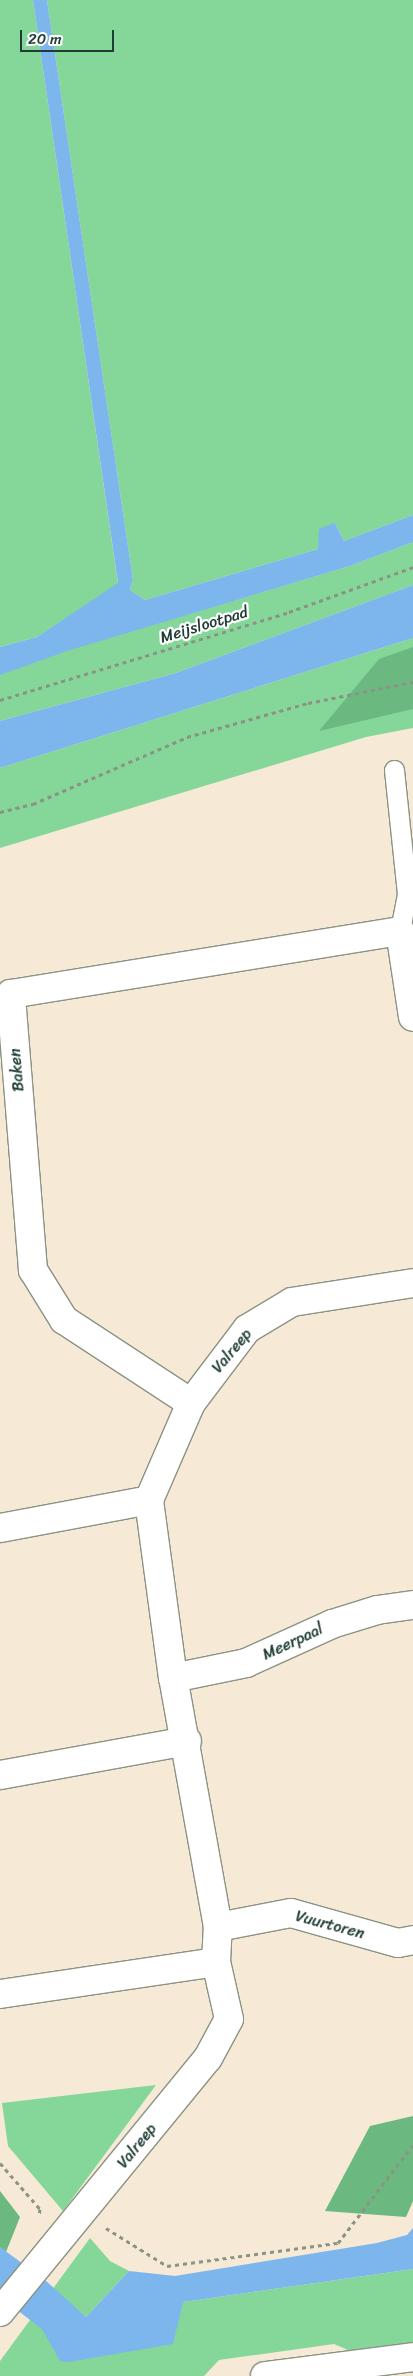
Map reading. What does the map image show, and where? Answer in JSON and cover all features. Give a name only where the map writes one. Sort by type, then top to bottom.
[{"type":"street","points":[[400,931],[413,1017]]},
{"type":"street","name":"Baken","points":[[191,1402],[64,1320],[33,1270],[11,994],[400,931]]},
{"type":"street","name":"Valreep","points":[[0,2312],[208,2058],[229,2019],[216,1962],[218,1927],[187,1741],[173,1678],[149,1500],[191,1402],[247,1329],[292,1302],[413,1283]]},
{"type":"street","points":[[0,1528],[149,1500]]},
{"type":"street","name":"Meerpaal","points":[[173,1678],[246,1663],[332,1624],[377,1610],[413,1605]]},
{"type":"street","points":[[0,1775],[187,1741]]},
{"type":"street","name":"Vuurtoren","points":[[218,1927],[291,1913],[398,1943],[413,1940]]},
{"type":"street","points":[[0,1994],[216,1962]]},
{"type":"street","points":[[264,2376],[413,2357]]},
{"type":"lane","points":[[394,770],[407,894],[400,931]]},
{"type":"path","name":"Meijslootpad","points":[[0,700],[289,612],[413,567]]},
{"type":"path","points":[[0,812],[33,804],[187,737],[308,703],[413,682]]},
{"type":"path","points":[[83,2213],[167,2266],[338,2243],[413,2145]]},
{"type":"path","points":[[0,2163],[40,2208],[37,2225]]},
{"type":"green space","points":[[0,0],[33,0],[118,584],[37,637],[0,647]]},
{"type":"green space","points":[[47,0],[413,0],[413,515],[344,541],[335,523],[318,549],[145,600],[130,590],[133,580]]},
{"type":"green space","points":[[413,542],[413,585],[176,673],[0,721],[0,670],[350,566]]},
{"type":"green space","points":[[413,638],[413,728],[366,737],[0,848],[0,768]]},
{"type":"green space","points":[[413,647],[413,709],[319,731],[379,659]]},
{"type":"green space","points":[[156,2085],[63,2211],[8,2146],[2,2103]]},
{"type":"green space","points":[[413,2116],[413,2201],[406,2217],[325,2211],[370,2126]]},
{"type":"green space","points":[[0,2191],[20,2217],[6,2252],[0,2247]]},
{"type":"green space","points":[[90,2238],[110,2261],[129,2271],[86,2317],[60,2295],[42,2329],[183,2302],[413,2269],[413,2346],[355,2353],[334,2344],[219,2360],[204,2376],[0,2376],[0,2361]]},
{"type":"water","points":[[33,0],[47,0],[133,580],[130,590],[145,600],[318,549],[319,529],[335,523],[344,541],[413,515],[413,542],[350,566],[67,651],[0,675],[0,647],[37,637],[118,583]]},
{"type":"water","points":[[413,585],[413,638],[0,768],[0,721],[176,673]]},
{"type":"water","points":[[413,2228],[413,2269],[183,2302],[173,2344],[69,2362],[60,2361],[42,2329],[0,2297],[0,2247],[45,2280],[86,2317],[129,2271],[175,2276],[377,2243],[407,2235]]}]
